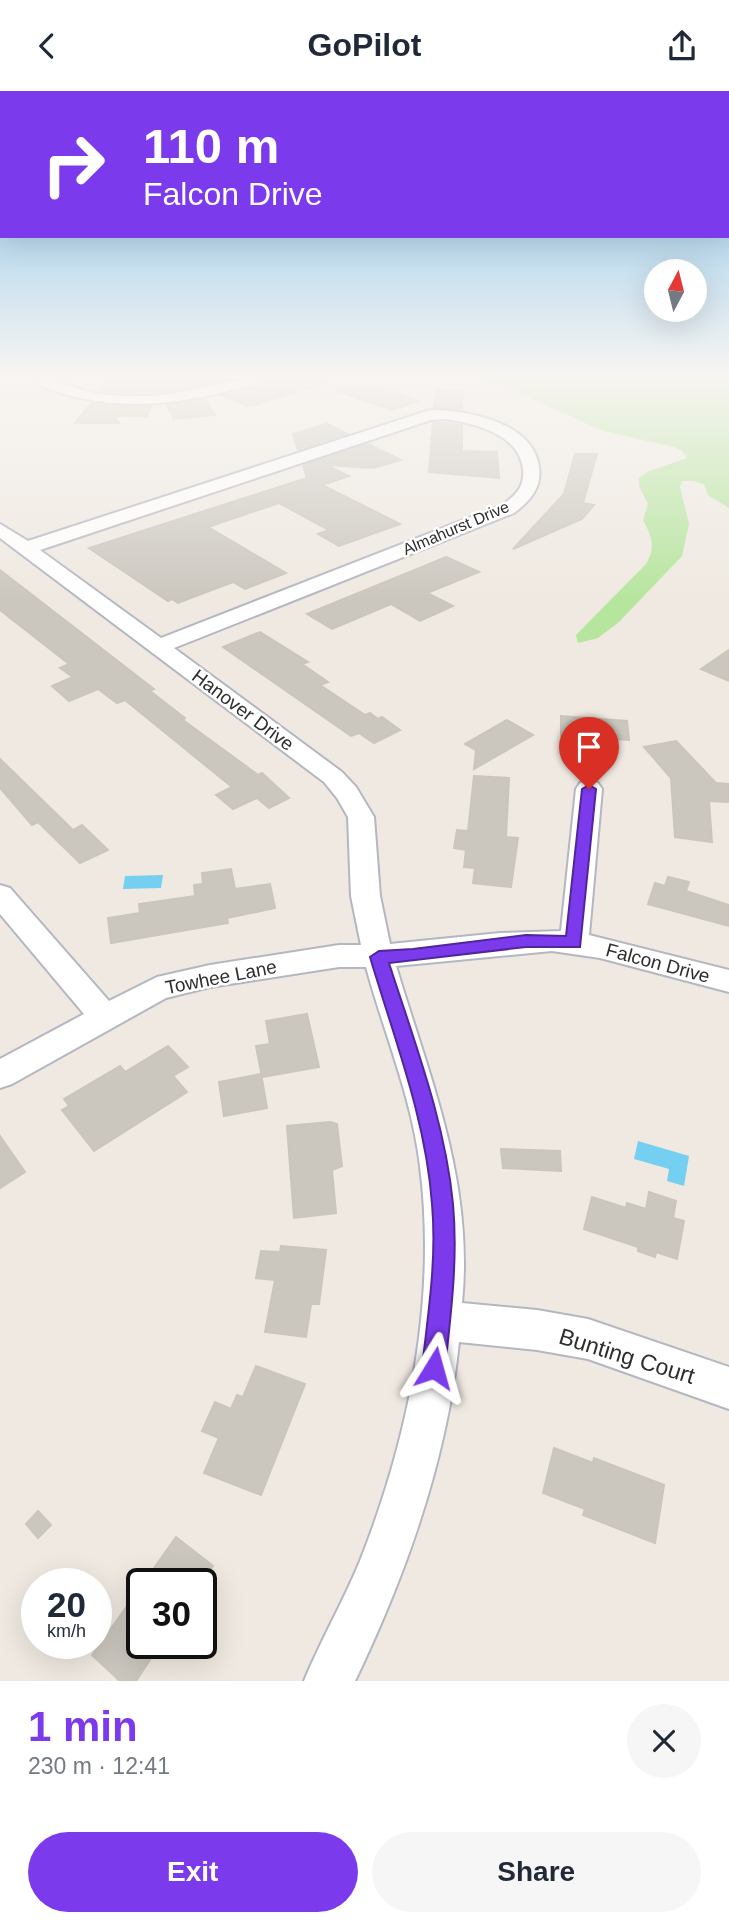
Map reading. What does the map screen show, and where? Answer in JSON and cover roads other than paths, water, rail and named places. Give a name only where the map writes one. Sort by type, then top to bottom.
[{"type":"street","name":"Almahurst Drive","points":[[26,548],[314,453]]},
{"type":"street","name":"Almahurst Drive","points":[[158,647],[508,509],[524,497],[529,489],[533,468],[528,453]]},
{"type":"street","name":"Hanover Drive","points":[[0,529],[333,777],[348,792],[365,825],[365,890],[379,957],[426,1110],[438,1165],[443,1205],[444,1270],[441,1321],[418,1446],[393,1532],[370,1593],[329,1681]]},
{"type":"street","points":[[574,943],[589,789]]},
{"type":"street","points":[[0,895],[104,1016]]},
{"type":"street","name":"Falcon Drive","points":[[379,957],[526,941],[574,943],[729,982]]},
{"type":"street","name":"Towhee Lane","points":[[0,1075],[104,1016],[157,989],[181,981],[339,956],[379,957]]},
{"type":"street","name":"Bunting Court","points":[[441,1321],[588,1339],[729,1388]]},
{"type":"water","points":[[163,875],[161,888],[123,889],[125,876]]},
{"type":"water","points":[[638,1141],[689,1156],[684,1186],[667,1181],[669,1169],[634,1159]]}]
